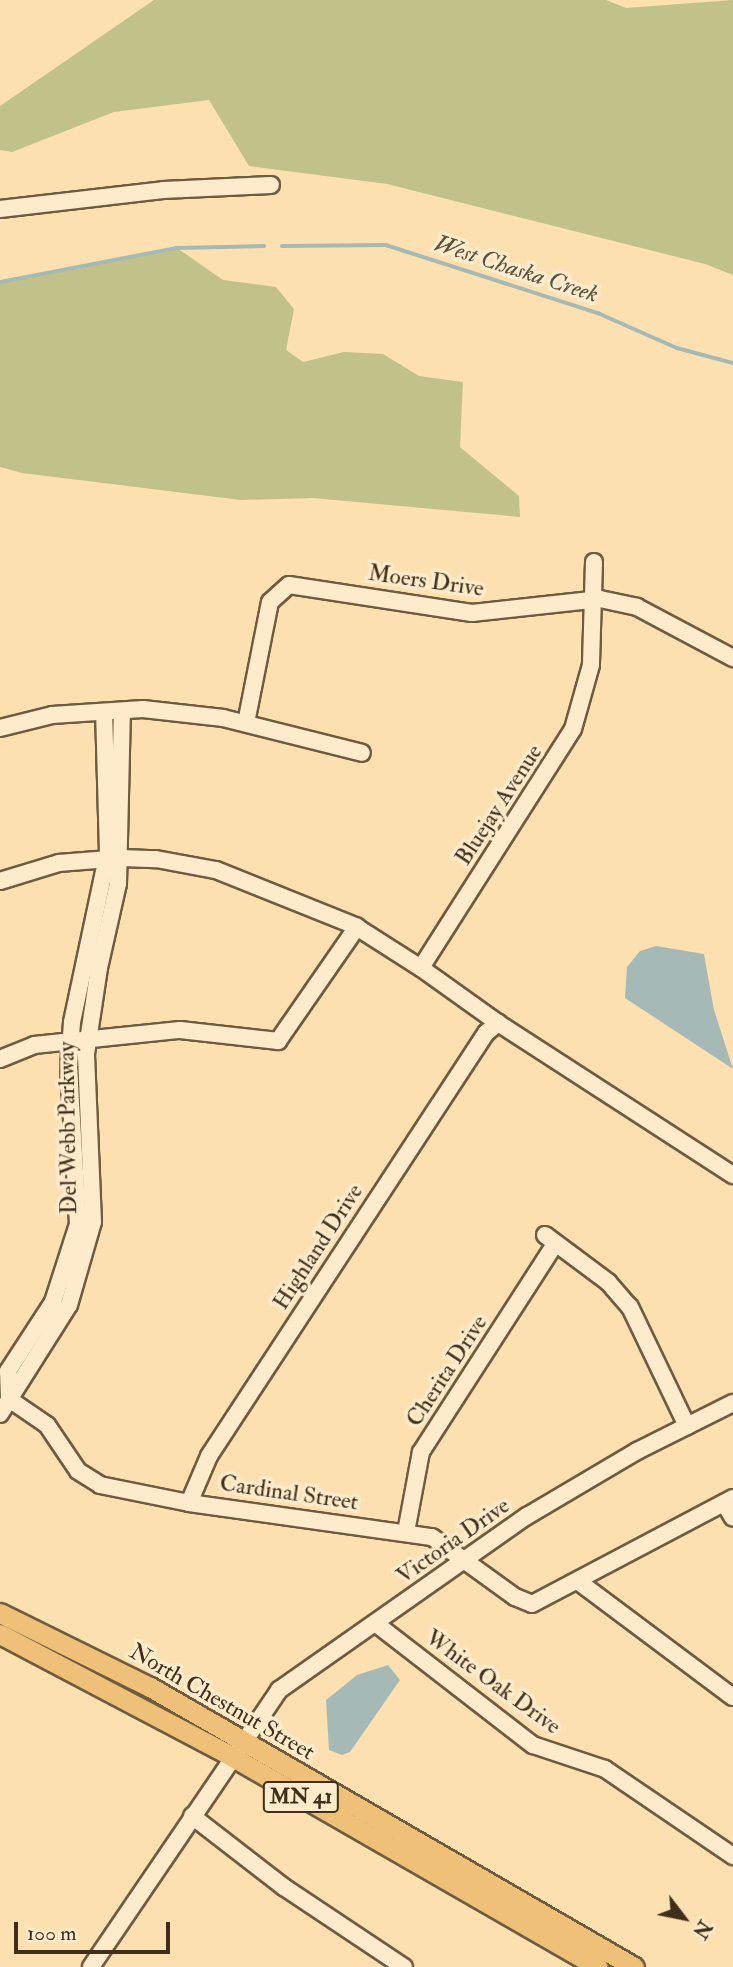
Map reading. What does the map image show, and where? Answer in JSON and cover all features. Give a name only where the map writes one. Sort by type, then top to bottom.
[{"type":"main road","name":"North Chestnut Street","points":[[0,1613],[150,1687],[236,1748],[598,1967]]},
{"type":"main road","name":"North Chestnut Street","points":[[0,1634],[236,1748],[634,1967]]},
{"type":"street","points":[[0,208],[175,189],[271,185]]},
{"type":"street","name":"Bluejay Avenue","points":[[421,968],[573,729],[591,665],[594,562]]},
{"type":"street","name":"Moers Drive","points":[[246,723],[270,602],[285,586],[306,585],[472,613],[592,599],[637,607],[733,658]]},
{"type":"street","points":[[0,728],[52,715],[143,709],[246,723],[362,752]]},
{"type":"street","name":"Del Webb Parkway","points":[[0,1414],[69,1305],[90,1242],[95,1200],[79,1043],[114,859],[121,711]]},
{"type":"street","name":"Del Webb Parkway","points":[[104,712],[114,859]]},
{"type":"street","points":[[0,881],[59,863],[114,859],[156,859],[215,870],[357,927],[421,968],[498,1023],[733,1175]]},
{"type":"street","points":[[0,1059],[34,1045],[79,1043],[180,1030],[278,1041],[357,927]]},
{"type":"street","name":"Highland Drive","points":[[189,1503],[209,1456],[486,1033],[498,1023]]},
{"type":"street","name":"Cherita Drive","points":[[406,1532],[421,1452],[550,1241],[608,1282],[630,1307],[687,1426]]},
{"type":"street","name":"Cardinal Street","points":[[9,1399],[47,1425],[78,1471],[100,1485],[189,1503],[406,1532],[443,1540],[527,1603],[543,1602],[579,1582]]},
{"type":"street","name":"Victoria Drive","points":[[95,1966],[236,1748],[279,1690],[466,1559],[595,1475],[733,1403]]},
{"type":"street","points":[[733,1518],[729,1500],[579,1582],[733,1697]]},
{"type":"street","name":"White Oak Drive","points":[[375,1623],[533,1745],[605,1769],[733,1856]]},
{"type":"street","points":[[192,1816],[284,1887],[404,1967]]},
{"type":"green space","points":[[154,0],[606,0],[626,8],[733,0],[733,275],[705,264],[387,184],[249,166],[209,100],[114,112],[12,152],[0,150],[0,106]]},
{"type":"green space","points":[[177,248],[223,280],[276,287],[294,309],[286,350],[303,362],[344,352],[383,354],[419,376],[463,382],[460,447],[519,496],[520,517],[313,498],[241,500],[22,473],[0,467],[0,283]]},
{"type":"shaded area","points":[[656,946],[704,954],[714,1010],[733,1069],[625,998],[627,967],[640,951]]},
{"type":"shaded area","points":[[388,1665],[400,1680],[350,1752],[342,1755],[329,1750],[326,1700],[357,1675]]},
{"type":"waterway","name":"West Chaska Creek","points":[[282,246],[386,245],[598,313],[677,348],[733,363]]},
{"type":"waterway","name":"West Chaska Creek","points":[[0,282],[177,248],[264,246]]}]
